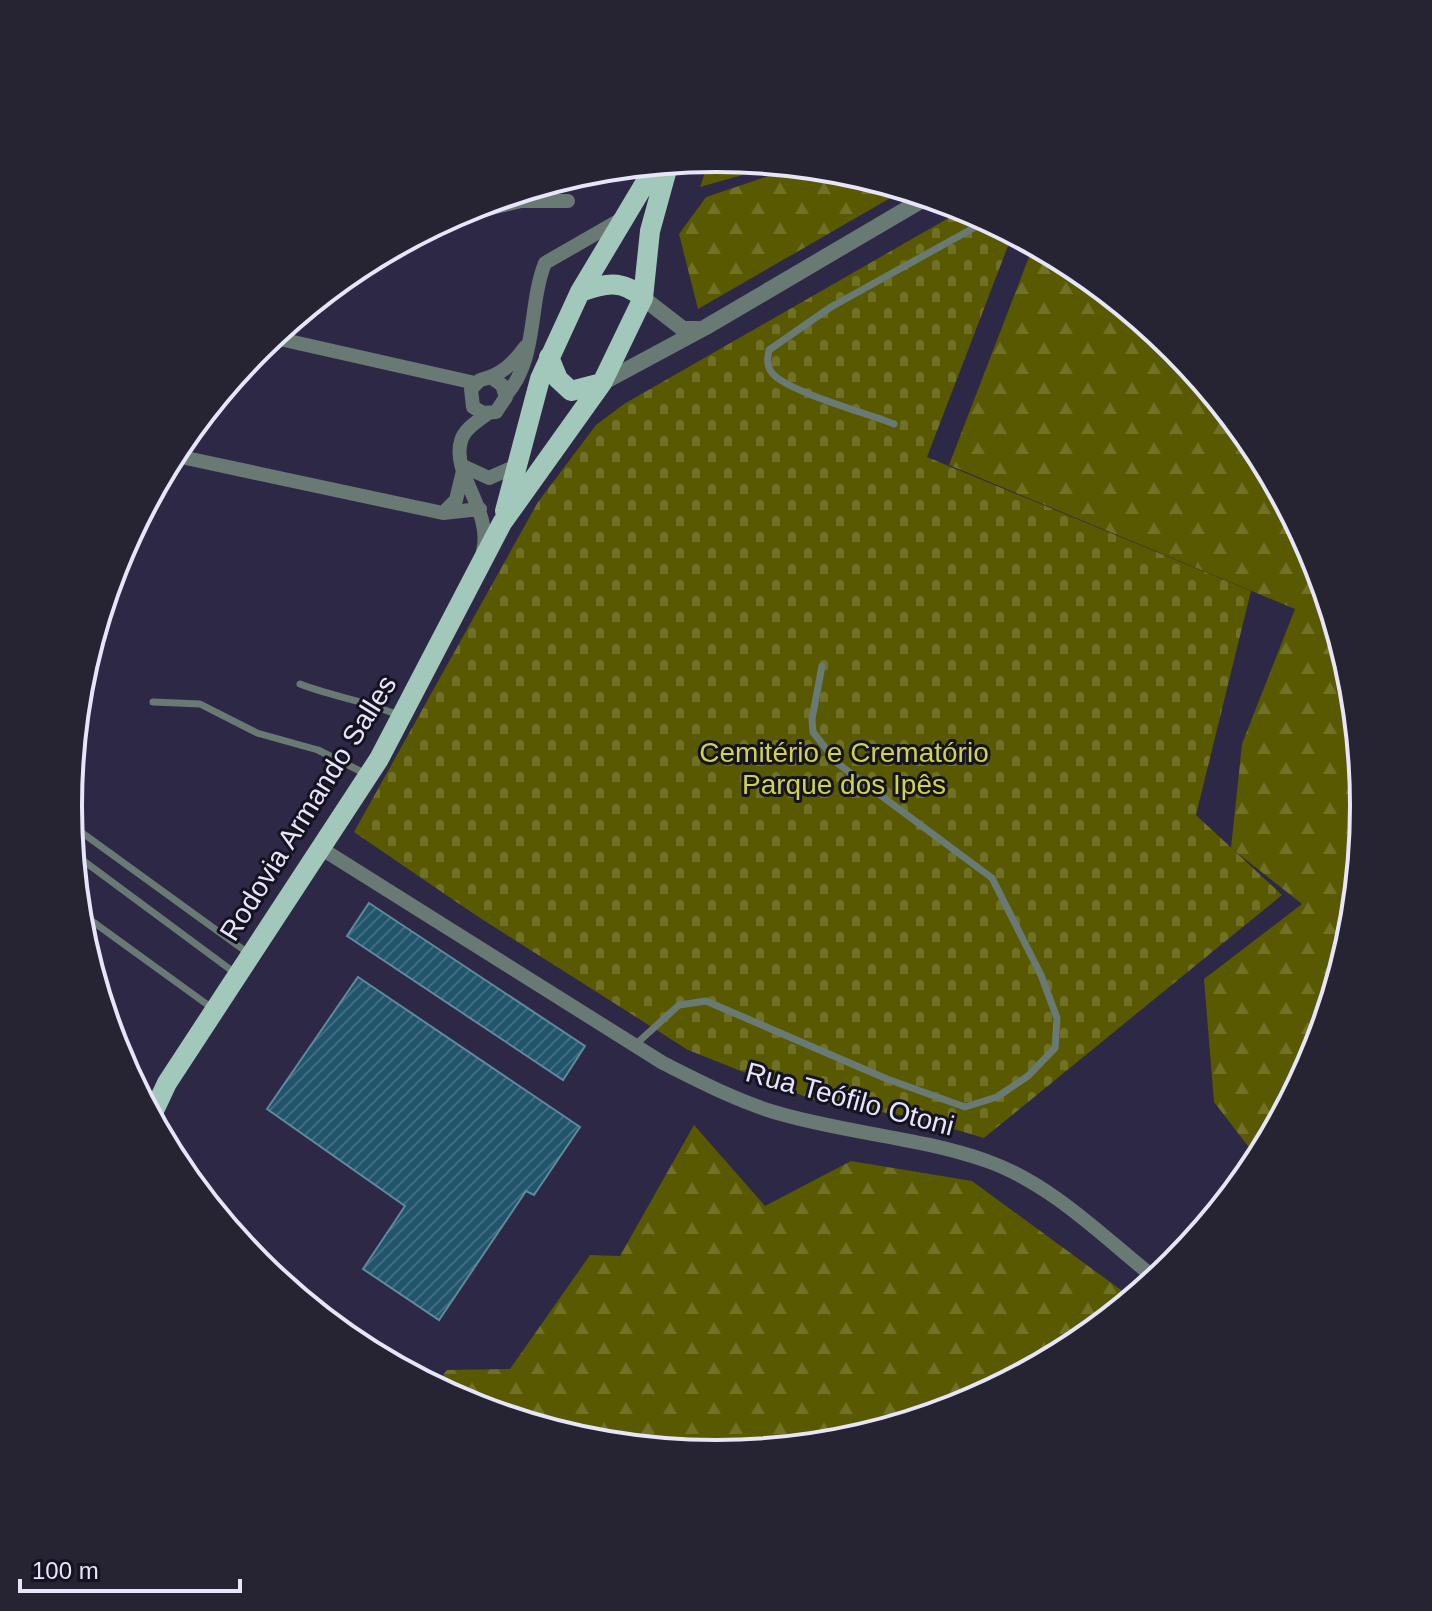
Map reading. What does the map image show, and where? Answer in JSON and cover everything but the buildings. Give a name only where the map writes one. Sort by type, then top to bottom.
[{"type":"main road","name":"Rodovia Armando Salles","points":[[157,1104],[214,1009],[368,775],[402,717],[502,523],[602,383],[643,298],[650,231],[666,174]]},
{"type":"main road","name":"Rodovia Armando Salles","points":[[502,523],[526,425],[549,357],[580,292],[650,175]]},
{"type":"main road","points":[[580,292],[602,284],[618,284],[643,298]]},
{"type":"main road","points":[[549,357],[558,379],[571,391],[602,383]]},
{"type":"street","points":[[525,201],[568,201]]},
{"type":"street","points":[[602,383],[706,327],[916,204]]},
{"type":"street","points":[[443,513],[456,500],[463,466],[461,441],[469,429],[487,414],[501,408],[524,365],[545,263],[625,217]]},
{"type":"street","points":[[572,248],[586,257],[594,270]]},
{"type":"street","points":[[643,298],[683,329],[706,327]]},
{"type":"street","points":[[286,340],[475,383],[492,378],[514,362],[527,345]]},
{"type":"street","points":[[492,378],[502,385],[506,395]]},
{"type":"street","points":[[469,429],[473,407],[470,395],[475,383]]},
{"type":"street","points":[[473,407],[487,414]]},
{"type":"street","points":[[186,458],[443,513],[480,509]]},
{"type":"street","points":[[463,466],[489,478],[516,466]]},
{"type":"street","points":[[463,466],[487,536],[479,567]]},
{"type":"street","name":"Rua Teófilo Otoni","points":[[322,849],[635,1045],[714,1089],[775,1112],[986,1161],[1022,1176],[1052,1195],[1146,1271]]},
{"type":"lane","points":[[894,424],[792,386],[773,374],[767,360],[769,350],[831,307],[975,227]]},
{"type":"lane","points":[[635,1045],[679,1005],[706,1001],[887,1079],[965,1107],[997,1097],[1028,1076],[1055,1048],[1057,1018],[1035,961],[992,878],[837,763],[813,732],[812,719],[822,666]]},
{"type":"lane","points":[[300,684],[336,698],[374,704],[402,717]]},
{"type":"lane","points":[[153,702],[200,704],[257,733],[318,750],[368,775]]},
{"type":"lane","points":[[83,833],[250,955]]},
{"type":"lane","points":[[84,861],[237,974]]},
{"type":"lane","points":[[95,923],[214,1009]]},
{"type":"green space","points":[[705,172],[750,173],[700,187]]},
{"type":"green space","points":[[773,175],[840,184],[893,197],[698,309],[679,234],[706,197]]},
{"type":"green space","name":"Cemitério e Crematório Parque dos Ipês","points":[[951,217],[1009,244],[927,457],[1251,591],[1196,815],[1282,895],[984,1138],[913,1117],[821,1103],[688,1050],[477,916],[354,832],[538,502],[596,425],[624,404]]},
{"type":"green space","points":[[1030,254],[1068,278],[1134,329],[1193,387],[1243,453],[1285,525],[1302,563],[1328,641],[1345,723],[1349,764],[1349,847],[1338,929],[1316,1009],[1285,1086],[1249,1148],[1214,1102],[1204,979],[1302,904],[1231,848],[1242,744],[1295,609],[949,465]]},
{"type":"green space","points":[[694,1125],[765,1206],[851,1161],[972,1181],[1123,1291],[1033,1355],[959,1391],[880,1418],[799,1434],[716,1440],[633,1434],[552,1418],[512,1406],[442,1377],[447,1370],[510,1369],[590,1255],[620,1256]]}]
